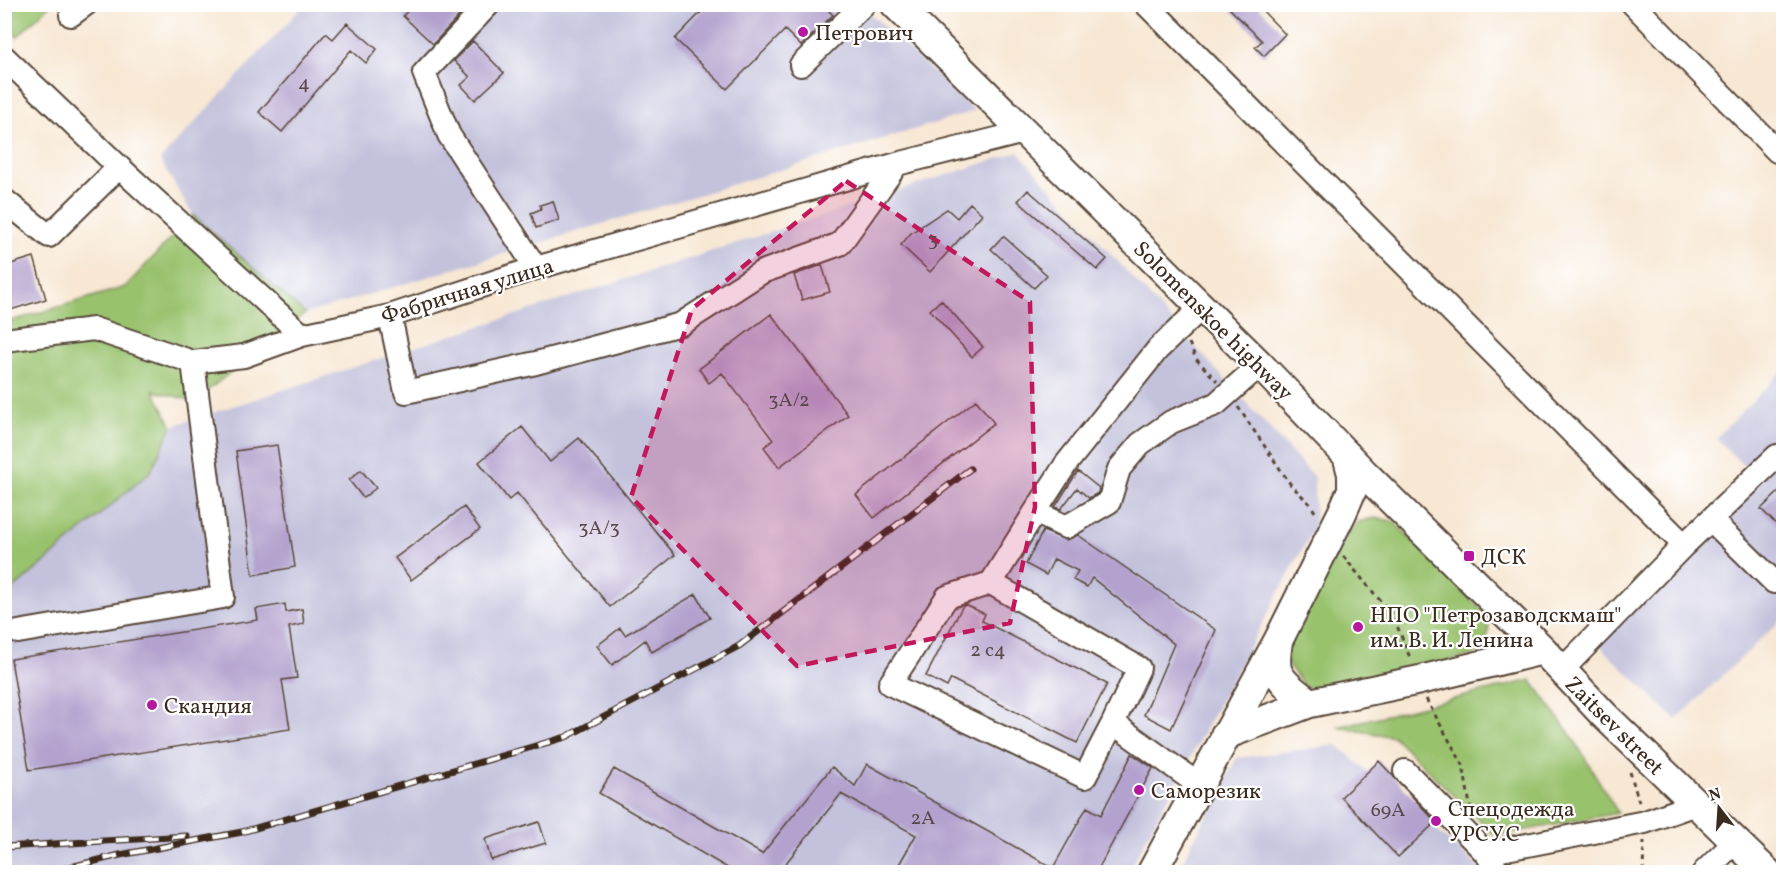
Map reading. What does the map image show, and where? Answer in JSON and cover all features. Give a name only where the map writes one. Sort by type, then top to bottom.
[{"type":"main road","name":"Solomenskoe highway","points":[[895,4],[1202,307],[1500,608]]},
{"type":"main road","points":[[1152,873],[1278,641],[1336,525],[1352,489],[1352,474],[1347,454]]},
{"type":"main road","points":[[1336,525],[1360,505],[1381,503],[1402,510]]},
{"type":"main road","points":[[1478,666],[1498,645],[1502,630],[1500,608]]},
{"type":"main road","name":"Zaitsev street","points":[[1500,608],[1767,873]]},
{"type":"main road","points":[[1278,641],[1277,669],[1294,692],[1310,703]]},
{"type":"main road","points":[[1226,735],[1310,703],[1478,666],[1552,661]]},
{"type":"street","points":[[489,4],[424,73],[449,135],[536,268]]},
{"type":"street","points":[[801,64],[864,4]]},
{"type":"street","points":[[1146,4],[1683,545]]},
{"type":"street","points":[[1633,4],[1777,151],[1784,148]]},
{"type":"street","points":[[4,57],[119,167],[302,335]]},
{"type":"street","name":"Фабричная улица","points":[[193,362],[244,356],[302,335],[390,316],[536,268],[897,164],[1024,132]]},
{"type":"street","points":[[390,316],[406,392],[536,363],[681,324],[762,272],[840,244],[897,164]]},
{"type":"street","points":[[4,200],[49,236],[119,167]]},
{"type":"street","points":[[991,583],[1138,668],[1085,777],[890,684],[947,597],[991,583],[1066,464],[1158,349],[1202,307]]},
{"type":"street","points":[[4,340],[94,329],[193,362],[223,597],[18,632]]},
{"type":"street","points":[[1035,512],[1066,527],[1109,502],[1119,469],[1140,444],[1172,422],[1216,404],[1260,365]]},
{"type":"street","points":[[1552,661],[1711,520],[1778,456]]},
{"type":"street","points":[[1711,520],[1774,582]]},
{"type":"street","points":[[1113,723],[1198,785]]},
{"type":"street","points":[[1405,771],[1486,853],[1498,873]]},
{"type":"street","points":[[1486,853],[1645,822],[1696,804]]},
{"type":"street","points":[[1704,873],[1736,841]]},
{"type":"path","points":[[1182,327],[1196,359],[1229,393],[1291,485],[1336,525],[1347,562],[1393,616],[1425,697],[1463,765],[1473,816]]},
{"type":"path","points":[[1628,766],[1645,822],[1643,873]]},
{"type":"highlighted area","points":[[846,181],[1030,302],[1035,507],[1010,623],[797,666],[631,497],[692,309]]},
{"type":"shaded area","points":[[620,4],[623,8],[627,4],[861,5],[975,111],[305,314],[193,215],[160,160],[304,5]]},
{"type":"shaded area","points":[[1018,152],[1314,477],[1315,526],[1128,872],[5,872],[4,596],[151,471],[172,426]]},
{"type":"shaded area","points":[[1783,370],[1783,618],[1676,720],[1587,633],[1751,473],[1716,438]]},
{"type":"shaded area","points":[[1337,745],[1485,872],[1177,872],[1237,758]]},
{"type":"green space","points":[[5,4],[50,5],[17,37],[5,24]]},
{"type":"green space","points":[[193,215],[305,314],[194,401],[154,391],[172,426],[151,471],[5,596],[5,323],[125,287]]},
{"type":"green space","points":[[1374,518],[1393,521],[1487,616],[1489,628],[1487,639],[1471,656],[1317,689],[1304,686],[1287,663],[1286,644],[1348,533],[1358,522]]},
{"type":"green space","points":[[1531,680],[1573,738],[1618,813],[1495,836],[1394,737],[1337,727]]},
{"type":"building","points":[[414,4],[470,4],[433,44],[403,16]]},
{"type":"building","points":[[709,4],[822,4],[833,15],[801,46],[785,30],[727,89],[675,39]]},
{"type":"building","points":[[1225,4],[1256,4],[1285,34],[1264,56],[1255,47],[1262,41]]},
{"type":"building","points":[[347,23],[377,49],[366,63],[351,50],[282,132],[259,112],[326,33],[333,39]]},
{"type":"building","points":[[473,41],[504,73],[475,100],[461,85],[470,77],[454,61]]},
{"type":"building","points":[[1028,190],[1107,259],[1097,270],[1018,201]]},
{"type":"building","points":[[553,201],[559,220],[536,228],[531,213],[541,209],[540,205]]},
{"type":"building","points":[[970,203],[982,214],[930,272],[901,245],[911,233],[947,209],[957,218]]},
{"type":"building","points":[[1003,236],[1047,275],[1034,288],[991,249]]},
{"type":"building","points":[[34,257],[46,299],[4,312],[4,266]]},
{"type":"building","points":[[822,265],[830,292],[802,300],[794,275]]},
{"type":"building","points":[[941,300],[983,347],[972,357],[930,310]]},
{"type":"building","points":[[771,314],[848,415],[779,467],[764,447],[773,440],[722,373],[709,383],[699,369]]},
{"type":"building","points":[[976,400],[994,423],[874,518],[856,495]]},
{"type":"building","points":[[522,427],[550,462],[579,438],[675,555],[610,607],[517,493],[509,500],[479,462]]},
{"type":"building","points":[[277,445],[295,567],[253,575],[236,451]]},
{"type":"building","points":[[361,470],[376,488],[363,498],[349,480]]},
{"type":"building","points":[[1078,471],[1099,488],[1098,493],[1089,498],[1077,488],[1061,509],[1055,507]]},
{"type":"building","points":[[1784,487],[1784,532],[1761,509]]},
{"type":"building","points":[[464,507],[480,529],[411,580],[395,558]]},
{"type":"building","points":[[1043,531],[1066,540],[1078,535],[1216,630],[1171,729],[1144,715],[1174,644],[1092,578],[1087,587],[1073,580],[1078,571],[1054,559],[1046,575],[1026,564]]},
{"type":"building","points":[[696,594],[710,618],[652,652],[645,640],[612,665],[597,646],[620,628],[625,635]]},
{"type":"building","name":"Скандия","points":[[285,604],[286,612],[302,609],[304,624],[289,627],[297,678],[282,680],[290,729],[29,770],[11,659],[258,620],[256,609]]},
{"type":"building","points":[[966,605],[985,614],[982,621],[1107,684],[1077,743],[951,679],[947,687],[926,676],[962,607]]},
{"type":"building","points":[[1132,754],[1153,768],[1096,873],[894,873],[916,835],[841,794],[778,873],[736,873],[599,793],[614,769],[762,854],[832,767],[855,786],[867,764],[1053,868],[1087,807],[1101,815]]},
{"type":"building","points":[[1379,761],[1436,822],[1398,857],[1341,797]]},
{"type":"building","points":[[539,822],[546,843],[491,860],[485,839]]},
{"type":"railway","points":[[50,872],[120,855],[242,832],[566,737],[739,646],[970,469]]},
{"type":"railway","points":[[4,847],[187,836]]},
{"type":"place","name":"Петрович","points":[[803,32]]},
{"type":"place","name":"ДСК","points":[[1469,556]]},
{"type":"place","name":"НПО \"Петрозаводскмаш\" им. В. И. Ленина","points":[[1358,627]]},
{"type":"place","name":"Скандия","points":[[152,705]]},
{"type":"place","name":"Саморезик","points":[[1139,790]]},
{"type":"place","name":"Спецодежда УРСУ.С","points":[[1436,821]]}]
